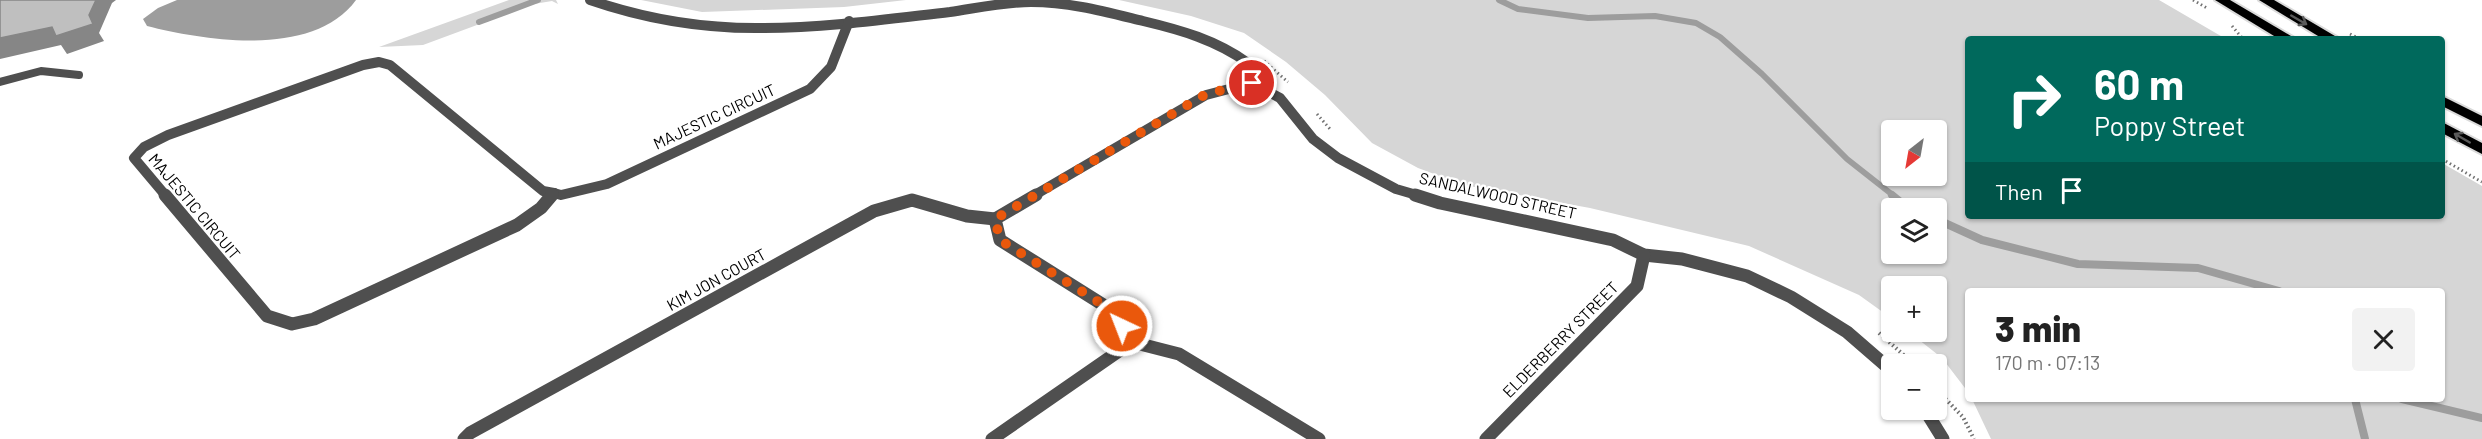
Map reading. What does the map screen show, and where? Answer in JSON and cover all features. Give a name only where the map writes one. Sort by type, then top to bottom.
[{"type":"highway","points":[[2221,0],[2284,36]]},
{"type":"highway","points":[[2265,0],[2328,36]]},
{"type":"highway","points":[[2445,102],[2482,122]]},
{"type":"highway","points":[[2445,129],[2482,149]]},
{"type":"street","points":[[590,0],[642,17],[695,26],[767,27],[1030,2],[1080,6],[1180,29],[1236,54],[1248,63],[1252,83],[1206,94],[995,219],[1000,240],[1113,311],[1132,342],[1179,354],[1319,439]]},
{"type":"street","name":"MAJESTIC CIRCUIT","points":[[554,193],[541,208],[517,225],[331,312],[302,322],[283,325],[267,316],[134,158],[144,147],[168,135],[363,65],[379,62],[390,65],[543,191],[554,193],[561,195],[607,184],[810,89],[825,78],[836,63],[849,21]]},
{"type":"street","name":"SANDALWOOD STREET","points":[[1252,83],[1280,98],[1313,139],[1338,158],[1396,189],[1440,203],[1612,240],[1644,255],[1682,259],[1747,276],[1791,297],[1847,332],[1881,361]]},
{"type":"street","name":"KIM JON COURT","points":[[464,439],[470,433],[854,222],[901,200],[926,200],[963,215],[995,219]]},
{"type":"street","name":"ELDERBERRY STREET","points":[[1486,439],[1637,286],[1644,255]]},
{"type":"street","points":[[992,439],[1132,342]]},
{"type":"street","points":[[1931,420],[1943,439]]},
{"type":"lane","points":[[0,82],[41,71],[79,75]]},
{"type":"path","points":[[1256,54],[1291,85]]},
{"type":"path","points":[[1315,111],[1338,137]]},
{"type":"path","points":[[2445,161],[2482,182]]},
{"type":"path","points":[[1872,329],[1904,354]]},
{"type":"path","points":[[1947,400],[1963,417],[1974,439]]},
{"type":"shaded area","points":[[177,0],[356,0],[337,18],[314,31],[287,38],[228,40],[171,32],[147,26],[143,19],[158,8]]},
{"type":"shaded area","points":[[509,0],[556,0],[558,4],[552,1],[534,4],[423,45],[379,47]]},
{"type":"shaded area","points":[[641,0],[906,0],[844,7],[702,12]]},
{"type":"shaded area","points":[[1119,0],[2159,0],[2221,36],[1965,36],[1965,219],[2445,219],[2445,165],[2482,186],[2482,439],[1991,439],[1973,402],[2445,402],[2445,288],[1965,288],[1965,388],[1947,365],[1947,354],[1937,354],[1922,342],[1947,342],[1947,276],[1881,276],[1881,311],[1859,295],[1749,246],[1590,208],[1464,185],[1418,168],[1372,143],[1325,95],[1286,62],[1244,33],[1191,16]]},
{"type":"building","points":[[0,0],[96,0],[89,15],[93,24],[56,36],[52,27],[0,38]]},
{"type":"waterway","points":[[479,22],[538,0]]},
{"type":"waterway","points":[[1499,0],[1518,9],[1588,18],[1655,16],[1696,23],[1720,37],[1762,74],[1847,159],[1894,196]]},
{"type":"waterway","points":[[1892,195],[1896,198]]},
{"type":"waterway","points":[[1947,224],[1982,240],[2078,264],[2198,268],[2268,288]]},
{"type":"waterway","points":[[2356,402],[2365,439]]},
{"type":"waterway","points":[[2415,402],[2482,418]]},
{"type":"route","points":[[1122,326],[1113,311],[1000,240],[995,219],[1206,94],[1252,83]]}]
